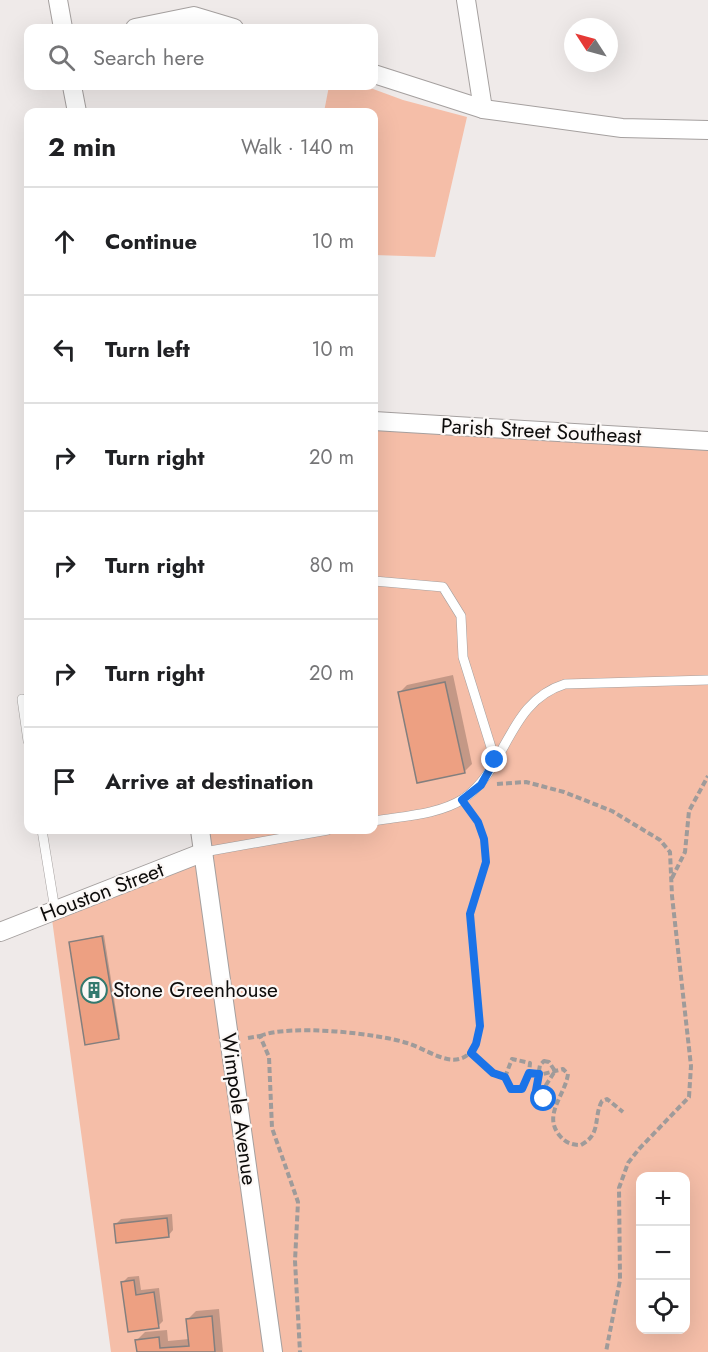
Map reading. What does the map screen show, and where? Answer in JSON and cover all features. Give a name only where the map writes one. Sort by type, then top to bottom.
[{"type":"street","points":[[58,0],[62,24]]},
{"type":"street","points":[[466,0],[483,109]]},
{"type":"street","points":[[155,24],[194,16],[221,24]]},
{"type":"street","points":[[378,75],[483,109],[622,128],[708,130]]},
{"type":"street","points":[[73,90],[76,108]]},
{"type":"street","name":"Parish Street Southeast","points":[[378,421],[708,441]]},
{"type":"street","name":"Wimpole Avenue","points":[[201,834],[273,1352]]},
{"type":"street","name":"Houston Street","points":[[0,932],[204,852]]},
{"type":"lane","points":[[378,581],[443,587],[461,616],[463,657],[495,760]]},
{"type":"lane","points":[[378,820],[442,809],[462,800],[481,785],[525,710],[548,689],[565,684],[708,680]]},
{"type":"lane","points":[[22,699],[24,713]]},
{"type":"lane","points":[[43,834],[55,910]]},
{"type":"lane","points":[[204,852],[305,834]]},
{"type":"path","points":[[671,879],[685,852],[689,810],[708,776]]},
{"type":"path","points":[[481,785],[526,782],[564,792],[612,811],[660,840],[670,852],[691,1066],[689,1097],[628,1163],[619,1188],[620,1280],[606,1352]]},
{"type":"path","points":[[230,1042],[272,1031],[316,1031],[398,1041],[446,1058],[459,1060],[471,1053],[476,1044],[480,1026],[470,914],[486,862],[484,839],[478,822],[462,800]]},
{"type":"path","points":[[260,1036],[269,1057],[272,1128],[298,1202],[296,1261],[300,1352]]},
{"type":"path","points":[[471,1053],[493,1073],[505,1077]]},
{"type":"path","points":[[513,1059],[530,1063],[529,1073],[522,1089],[511,1089],[505,1077],[513,1059]]},
{"type":"path","points":[[544,1061],[549,1062],[555,1071],[546,1085],[544,1099],[535,1096],[540,1065],[544,1061]]},
{"type":"path","points":[[529,1073],[539,1074],[563,1069],[568,1074],[552,1116],[553,1124],[565,1141],[572,1145],[586,1143],[598,1126],[599,1107],[602,1101],[607,1099],[623,1112]]},
{"type":"shaded area","points":[[328,90],[376,90],[403,100],[467,117],[435,257],[378,255],[378,108],[325,108]]},
{"type":"shaded area","points":[[378,421],[708,441],[708,1352],[111,1352],[51,912],[204,852],[201,834],[378,834]]},
{"type":"building","points":[[445,682],[465,773],[417,783],[398,692]]},
{"type":"building","name":"Stone Greenhouse","points":[[102,936],[119,1039],[85,1045],[69,942]]},
{"type":"building","points":[[167,1218],[169,1237],[116,1243],[114,1224]]},
{"type":"building","points":[[134,1280],[136,1295],[154,1292],[159,1328],[128,1332],[121,1282]]},
{"type":"building","points":[[212,1316],[215,1352],[137,1352],[135,1340],[159,1337],[160,1348],[189,1346],[186,1319]]},
{"type":"place","name":"Stone Greenhouse","points":[[94,990]]},
{"type":"route","points":[[495,760],[481,785],[462,800],[478,822],[484,839],[486,862],[470,914],[480,1026],[476,1044],[471,1053],[493,1073],[505,1077],[511,1089],[522,1089],[529,1073],[539,1074],[535,1096],[544,1099]]}]
